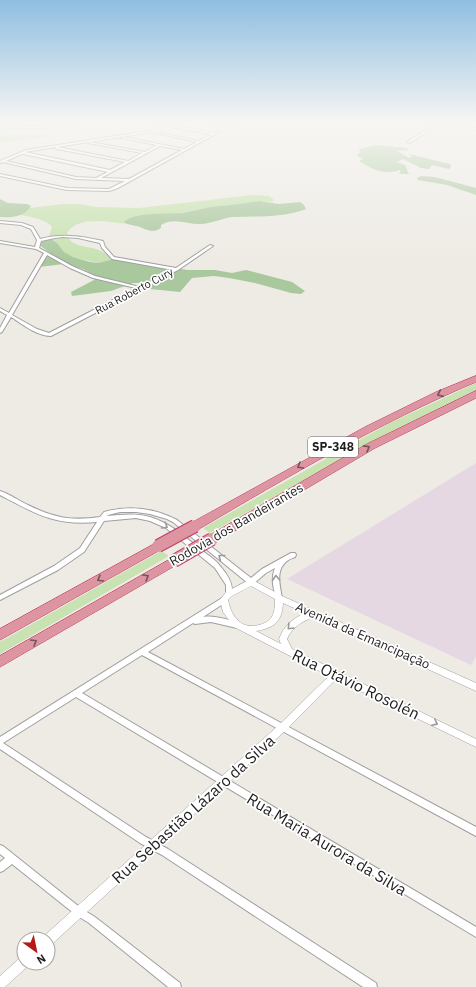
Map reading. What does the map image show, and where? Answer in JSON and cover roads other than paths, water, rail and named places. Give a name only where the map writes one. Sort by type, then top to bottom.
[{"type":"highway","name":"Rodovia dos Bandeirantes","points":[[0,635],[358,433],[407,409],[476,379]]},
{"type":"highway","name":"Rodovia dos Bandeirantes","points":[[0,662],[371,446],[476,394]]},
{"type":"street","points":[[28,167],[72,177],[129,180]]},
{"type":"street","points":[[92,167],[110,171]]},
{"type":"street","points":[[95,179],[118,167]]},
{"type":"street","points":[[0,174],[72,189],[109,190],[153,167]]},
{"type":"street","points":[[0,222],[22,224],[32,228],[39,240],[38,248]]},
{"type":"street","points":[[39,240],[60,236],[84,237],[102,242],[103,247],[113,258],[177,269]]},
{"type":"street","points":[[0,242],[38,248],[71,267],[94,277],[140,288]]},
{"type":"street","name":"Rua Roberto Cury","points":[[9,314],[43,334],[49,335],[55,333],[177,269],[211,246]]},
{"type":"street","points":[[0,332],[9,314],[46,253]]},
{"type":"street","points":[[0,309],[9,314]]},
{"type":"street","points":[[0,493],[45,515],[55,518],[71,521],[118,516],[136,516],[153,520],[168,527],[217,566],[229,585],[226,597],[227,612],[237,625]]},
{"type":"street","points":[[0,598],[56,568],[82,550],[106,513],[128,510],[151,512],[175,521],[251,582]]},
{"type":"street","points":[[0,741],[186,624],[251,582],[264,571],[293,554]]},
{"type":"street","points":[[248,629],[262,628],[274,621],[279,608],[279,598],[274,579],[276,571],[283,561]]},
{"type":"street","name":"Avenida da Emancipação","points":[[251,582],[279,598],[476,686]]},
{"type":"street","points":[[290,651],[283,639],[286,630],[297,620],[313,613]]},
{"type":"street","points":[[186,624],[205,618],[214,618],[237,625]]},
{"type":"street","name":"Rua Otávio Rosolén","points":[[237,625],[248,629],[335,675],[476,743]]},
{"type":"street","points":[[142,652],[476,832]]},
{"type":"street","name":"Rua Sebastião Lázaro da Silva","points":[[56,933],[224,782],[283,727],[335,675]]},
{"type":"street","name":"Rua Maria Aurora da Silva","points":[[76,693],[476,932]]},
{"type":"street","points":[[0,745],[143,840],[372,987]]},
{"type":"street","points":[[0,849],[176,987]]},
{"type":"street","points":[[0,868],[11,859]]},
{"type":"street","points":[[0,984],[16,969]]}]
